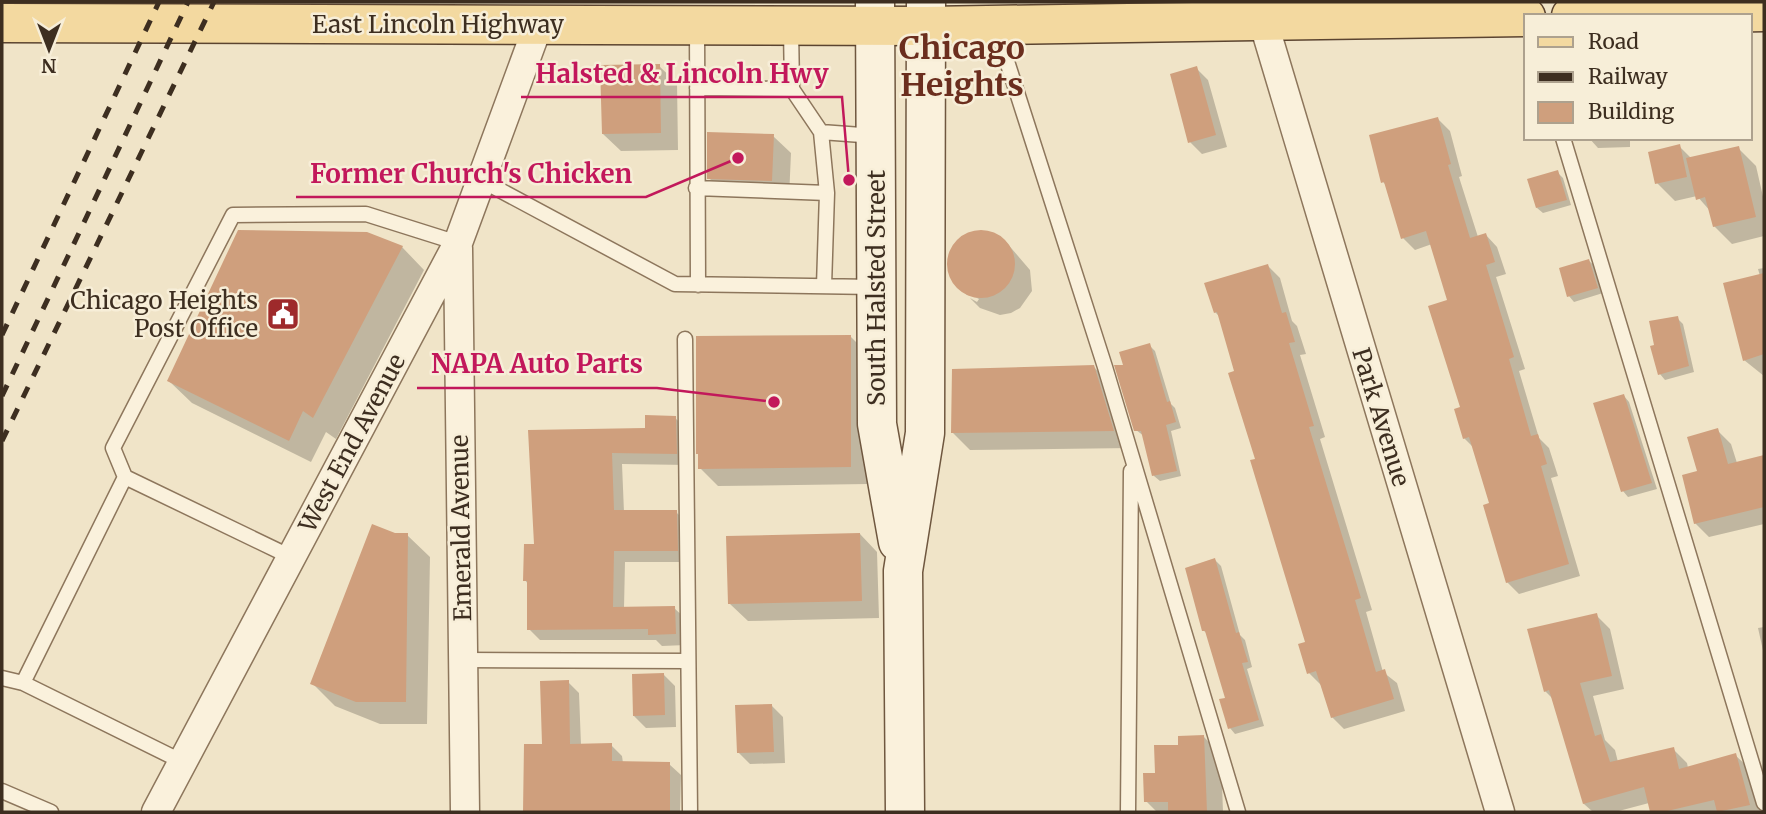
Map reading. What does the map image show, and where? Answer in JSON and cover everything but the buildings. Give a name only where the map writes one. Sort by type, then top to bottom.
[{"type":"main road","points":[[1668,14],[1764,12]]},
{"type":"main road","name":"East Lincoln Highway","points":[[2,23],[791,25],[875,14],[926,14]]},
{"type":"main road","points":[[926,14],[995,25],[1524,17]]},
{"type":"street","name":"South Halsted Street","points":[[875,14],[877,424],[903,571]]},
{"type":"street","name":"South Halsted Street","points":[[905,812],[903,571],[925,433],[926,14]]},
{"type":"street","name":"Park Avenue","points":[[1263,21],[1500,812]]},
{"type":"street","name":"West End Avenue","points":[[156,812],[458,243],[539,23]]},
{"type":"street","name":"Emerald Avenue","points":[[458,243],[465,812]]},
{"type":"lane","points":[[697,25],[698,285]]},
{"type":"lane","points":[[791,25],[792,89],[821,132],[827,193],[824,286]]},
{"type":"lane","points":[[995,25],[1131,454],[1238,812]]},
{"type":"lane","points":[[697,88],[792,89]]},
{"type":"lane","points":[[821,132],[875,136]]},
{"type":"lane","points":[[1564,140],[1764,803]]},
{"type":"lane","points":[[481,180],[675,284],[876,287]]},
{"type":"lane","points":[[696,188],[827,193]]},
{"type":"lane","points":[[291,557],[125,477],[113,448],[233,215],[366,214],[458,243]]},
{"type":"lane","points":[[685,339],[690,812]]},
{"type":"lane","points":[[1128,812],[1131,454]]},
{"type":"lane","points":[[23,683],[125,477]]},
{"type":"lane","points":[[463,660],[688,661]]},
{"type":"lane","points":[[2,678],[23,683],[183,762]]},
{"type":"lane","points":[[2,791],[51,812]]},
{"type":"railway","points":[[2,335],[159,2]]},
{"type":"railway","points":[[2,396],[188,2]]},
{"type":"railway","points":[[2,441],[214,2]]},
{"type":"place","name":"Former Church's Chicken","points":[[738,158]]},
{"type":"place","name":"Halsted & Lincoln Hwy","points":[[849,180]]},
{"type":"place","name":"Chicago Heights Post Office","points":[[283,314]]},
{"type":"place","name":"NAPA Auto Parts","points":[[774,402]]},
{"type":"district","name":"Chicago Heights","points":[[962,66]]}]
